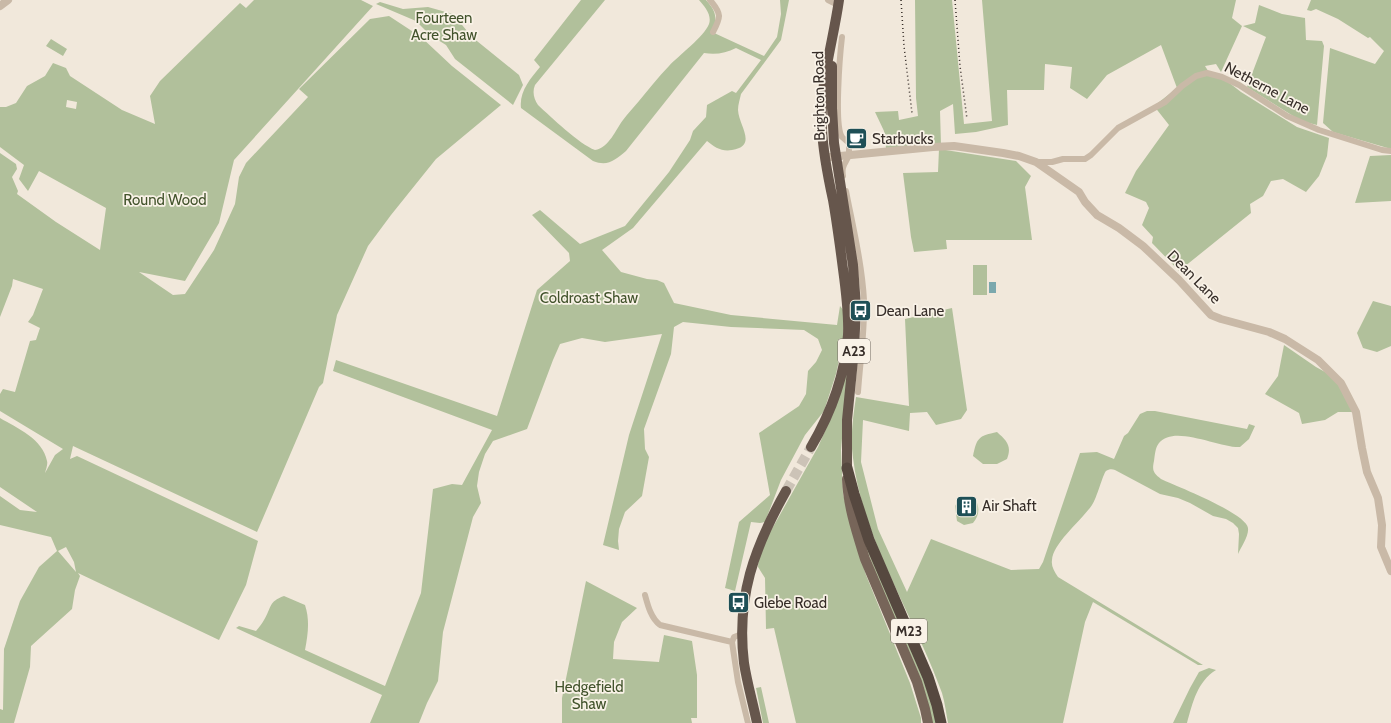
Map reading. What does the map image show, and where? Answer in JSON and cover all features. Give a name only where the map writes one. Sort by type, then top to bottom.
[{"type":"highway","name":"Brighton Road","points":[[830,157],[835,108],[838,3]]},
{"type":"highway","name":"Brighton Road","points":[[830,157],[822,130],[822,95],[838,36]]},
{"type":"highway","name":"A23","points":[[830,157],[840,176],[853,267],[856,307],[847,420],[847,468]]},
{"type":"highway","name":"A23","points":[[811,446],[827,415],[838,388],[848,335],[848,308],[830,157]]},
{"type":"highway","name":"M23","points":[[847,468],[869,540],[928,677],[941,723]]},
{"type":"highway","points":[[757,723],[745,664],[742,634],[744,600],[753,563],[763,537],[786,491]]},
{"type":"main road","name":"A23","points":[[847,468],[848,492],[858,538],[865,559],[917,682],[928,723]]},
{"type":"street","points":[[0,6],[8,0]]},
{"type":"street","points":[[710,0],[719,13],[719,20],[713,32]]},
{"type":"street","points":[[828,0],[838,3]]},
{"type":"street","name":"Netherne Lane","points":[[1036,162],[1052,162],[1063,159],[1085,159],[1118,128],[1165,102],[1182,86],[1196,76],[1207,73],[1222,77],[1240,85],[1287,116],[1313,128],[1375,148],[1391,151]]},
{"type":"street","name":"Brighton Road","points":[[835,108],[842,136],[849,143],[849,155]]},
{"type":"street","name":"Dean Lane","points":[[830,157],[954,146],[1009,154],[1036,162],[1079,192],[1085,202],[1097,214],[1143,246],[1180,280],[1211,315],[1221,320],[1269,332],[1285,339],[1318,360],[1341,383],[1356,412],[1368,472],[1378,498],[1382,525],[1381,547],[1391,571]]},
{"type":"street","points":[[849,155],[844,162],[840,176],[860,267],[864,300],[858,392]]},
{"type":"street","points":[[645,595],[650,612],[656,622],[660,625],[732,642]]},
{"type":"street","points":[[742,634],[734,637],[732,642],[738,682],[748,723]]},
{"type":"green space","name":"Round Wood","points":[[254,0],[361,0],[373,6],[234,160],[219,223],[185,281],[139,272],[173,295],[185,294],[214,250],[235,204],[239,177],[246,163],[308,97],[299,89],[370,19],[389,16],[421,37],[452,66],[501,105],[436,159],[368,246],[337,315],[323,383],[319,387],[257,532],[73,446],[70,459],[77,456],[258,541],[246,585],[219,640],[78,573],[80,576],[75,590],[72,609],[31,646],[30,667],[14,723],[0,723],[0,709],[3,710],[4,649],[20,601],[39,567],[57,551],[51,537],[0,525],[0,496],[20,510],[37,512],[0,487],[0,418],[21,430],[35,440],[40,446],[45,453],[47,462],[45,473],[55,455],[63,449],[0,411],[0,394],[3,389],[15,392],[30,341],[36,340],[40,328],[28,322],[33,315],[43,289],[13,279],[12,286],[0,317],[0,153],[16,164],[17,169],[12,177],[18,191],[17,194],[56,222],[100,250],[106,208],[39,171],[28,191],[19,179],[24,165],[0,147],[0,107],[6,107],[16,103],[27,86],[45,76],[53,63],[66,68],[70,76],[122,110],[155,124],[150,96],[160,81],[240,3],[246,8]],"holes":[[[67,100],[77,102],[76,109],[66,107]],[[66,547],[74,562],[76,572],[58,551]]]},
{"type":"green space","name":"Coldroast Shaw","points":[[581,0],[605,0],[535,85],[534,93],[538,105],[573,136],[588,147],[595,150],[600,149],[612,138],[625,117],[657,79],[697,40],[706,29],[710,21],[710,17],[706,8],[699,0],[706,0],[714,11],[715,23],[712,32],[764,56],[777,37],[781,14],[780,0],[789,0],[781,40],[741,94],[738,110],[745,134],[746,140],[744,144],[740,148],[722,150],[707,141],[633,228],[602,250],[621,272],[664,283],[674,303],[731,315],[837,325],[840,306],[844,311],[843,342],[836,374],[824,411],[805,435],[781,480],[765,522],[751,522],[735,591],[725,588],[739,522],[770,495],[759,433],[799,406],[806,394],[808,371],[816,362],[822,350],[818,339],[804,330],[731,327],[683,322],[674,327],[671,354],[644,429],[645,449],[649,457],[642,496],[625,512],[619,529],[619,550],[603,545],[629,435],[662,334],[605,342],[582,338],[560,344],[527,429],[493,441],[485,454],[479,472],[477,486],[481,503],[473,517],[443,632],[438,681],[419,723],[370,723],[382,695],[236,628],[239,626],[256,631],[275,600],[284,596],[305,605],[308,616],[308,627],[305,650],[385,686],[421,593],[433,489],[452,484],[462,485],[492,430],[333,371],[336,360],[497,416],[537,290],[570,261],[569,253],[532,215],[540,210],[580,244],[625,226],[669,172],[690,140],[693,131],[706,117],[707,105],[732,91],[736,93],[761,60],[736,48],[721,53],[704,53],[626,151],[611,162],[598,163],[593,161],[521,108],[523,91],[540,67],[534,60]]},
{"type":"green space","points":[[915,0],[952,0],[964,124],[992,121],[982,0],[1236,0],[1232,18],[1242,26],[1221,72],[1216,64],[1205,66],[1210,74],[1223,78],[1241,92],[1297,127],[1329,138],[1327,156],[1319,176],[1306,192],[1283,179],[1271,181],[1263,196],[1250,204],[1251,213],[1179,271],[1152,243],[1153,237],[1142,225],[1149,208],[1146,202],[1125,193],[1136,171],[1169,125],[1154,106],[1177,88],[1161,45],[1107,75],[1087,99],[1070,88],[1072,67],[1045,64],[1044,90],[1007,90],[1008,125],[976,132],[955,134],[953,104],[940,111],[941,145],[886,148],[884,131],[875,112],[898,111],[899,120],[918,116],[916,98]]},
{"type":"green space","points":[[1311,0],[1391,0],[1391,149],[1333,132],[1323,123],[1330,48],[1375,64],[1384,51],[1370,37],[1368,38],[1338,19],[1316,9],[1311,11],[1307,10]]},
{"type":"green space","name":"Fourteen Acre Shaw","points":[[380,2],[403,9],[428,7],[453,14],[472,37],[519,75],[523,85],[513,105],[455,59],[446,45],[430,35],[416,21],[376,4]]},
{"type":"green space","points":[[1259,5],[1282,14],[1305,18],[1306,40],[1322,41],[1324,46],[1317,125],[1301,121],[1247,87],[1266,37],[1243,26],[1255,23]]},
{"type":"green space","points":[[51,39],[67,49],[63,56],[46,46]]},
{"type":"green space","points":[[939,149],[1016,161],[1031,176],[1025,187],[1032,240],[946,240],[947,249],[914,252],[903,173],[938,172]]},
{"type":"green space","points":[[1391,155],[1391,201],[1355,203],[1370,156]]},
{"type":"green space","points":[[973,265],[987,265],[987,295],[973,295]]},
{"type":"green space","points":[[1373,301],[1391,306],[1391,346],[1377,352],[1363,348],[1357,333]]},
{"type":"green space","points":[[952,308],[967,410],[961,419],[936,425],[927,412],[910,413],[909,431],[863,420],[861,462],[878,529],[907,592],[931,539],[1011,570],[1039,569],[1043,562],[1080,453],[1097,452],[1114,459],[1124,436],[1128,433],[1140,414],[1147,411],[1155,411],[1247,429],[1249,424],[1255,426],[1249,439],[1240,447],[1186,436],[1166,438],[1159,443],[1157,447],[1153,467],[1156,475],[1161,479],[1209,500],[1236,515],[1244,522],[1248,528],[1248,531],[1238,554],[1239,534],[1238,528],[1233,523],[1226,519],[1213,516],[1178,498],[1160,494],[1115,470],[1110,469],[1105,473],[1092,505],[1062,539],[1057,546],[1052,560],[1053,568],[1058,577],[1203,665],[1198,665],[1093,602],[1085,622],[1063,723],[948,723],[942,693],[931,664],[878,548],[867,519],[853,458],[852,435],[856,397],[909,406],[905,319]]},
{"type":"green space","points":[[1284,345],[1316,367],[1336,378],[1356,412],[1338,412],[1325,420],[1302,424],[1299,413],[1265,394],[1278,376]]},
{"type":"green space","points":[[849,359],[841,450],[843,494],[866,575],[910,683],[921,718],[921,723],[796,723],[774,628],[766,629],[765,578],[758,567],[759,552],[818,447],[833,413]]},
{"type":"green space","points":[[997,432],[1008,444],[1009,451],[1007,459],[997,464],[983,464],[973,456],[976,445],[983,436]]},
{"type":"green space","points":[[960,497],[974,497],[976,500],[978,514],[973,523],[964,525],[957,521],[955,506]]},
{"type":"green space","points":[[866,544],[930,693],[936,723],[932,723]]},
{"type":"green space","name":"Hedgefield Shaw","points":[[586,581],[637,608],[622,622],[614,642],[613,659],[659,662],[664,635],[692,641],[697,675],[697,718],[691,718],[692,723],[562,723],[562,698]]},
{"type":"green space","points":[[1209,668],[1216,670],[1204,680],[1200,687],[1194,700],[1187,723],[1173,723],[1199,672]]},
{"type":"green space","points":[[761,687],[769,723],[763,723],[756,688]]},
{"type":"water","points":[[989,282],[996,282],[996,293],[989,293]]},
{"type":"tunnel","points":[[786,491],[811,447]]},
{"type":"railway","points":[[901,0],[904,46],[912,113]]},
{"type":"railway","points":[[955,0],[960,66],[967,119]]},
{"type":"place","name":"Starbucks","points":[[857,139]]},
{"type":"place","name":"Dean Lane","points":[[861,311]]},
{"type":"place","name":"Air Shaft","points":[[967,506]]},
{"type":"place","name":"Glebe Road","points":[[738,603]]}]
